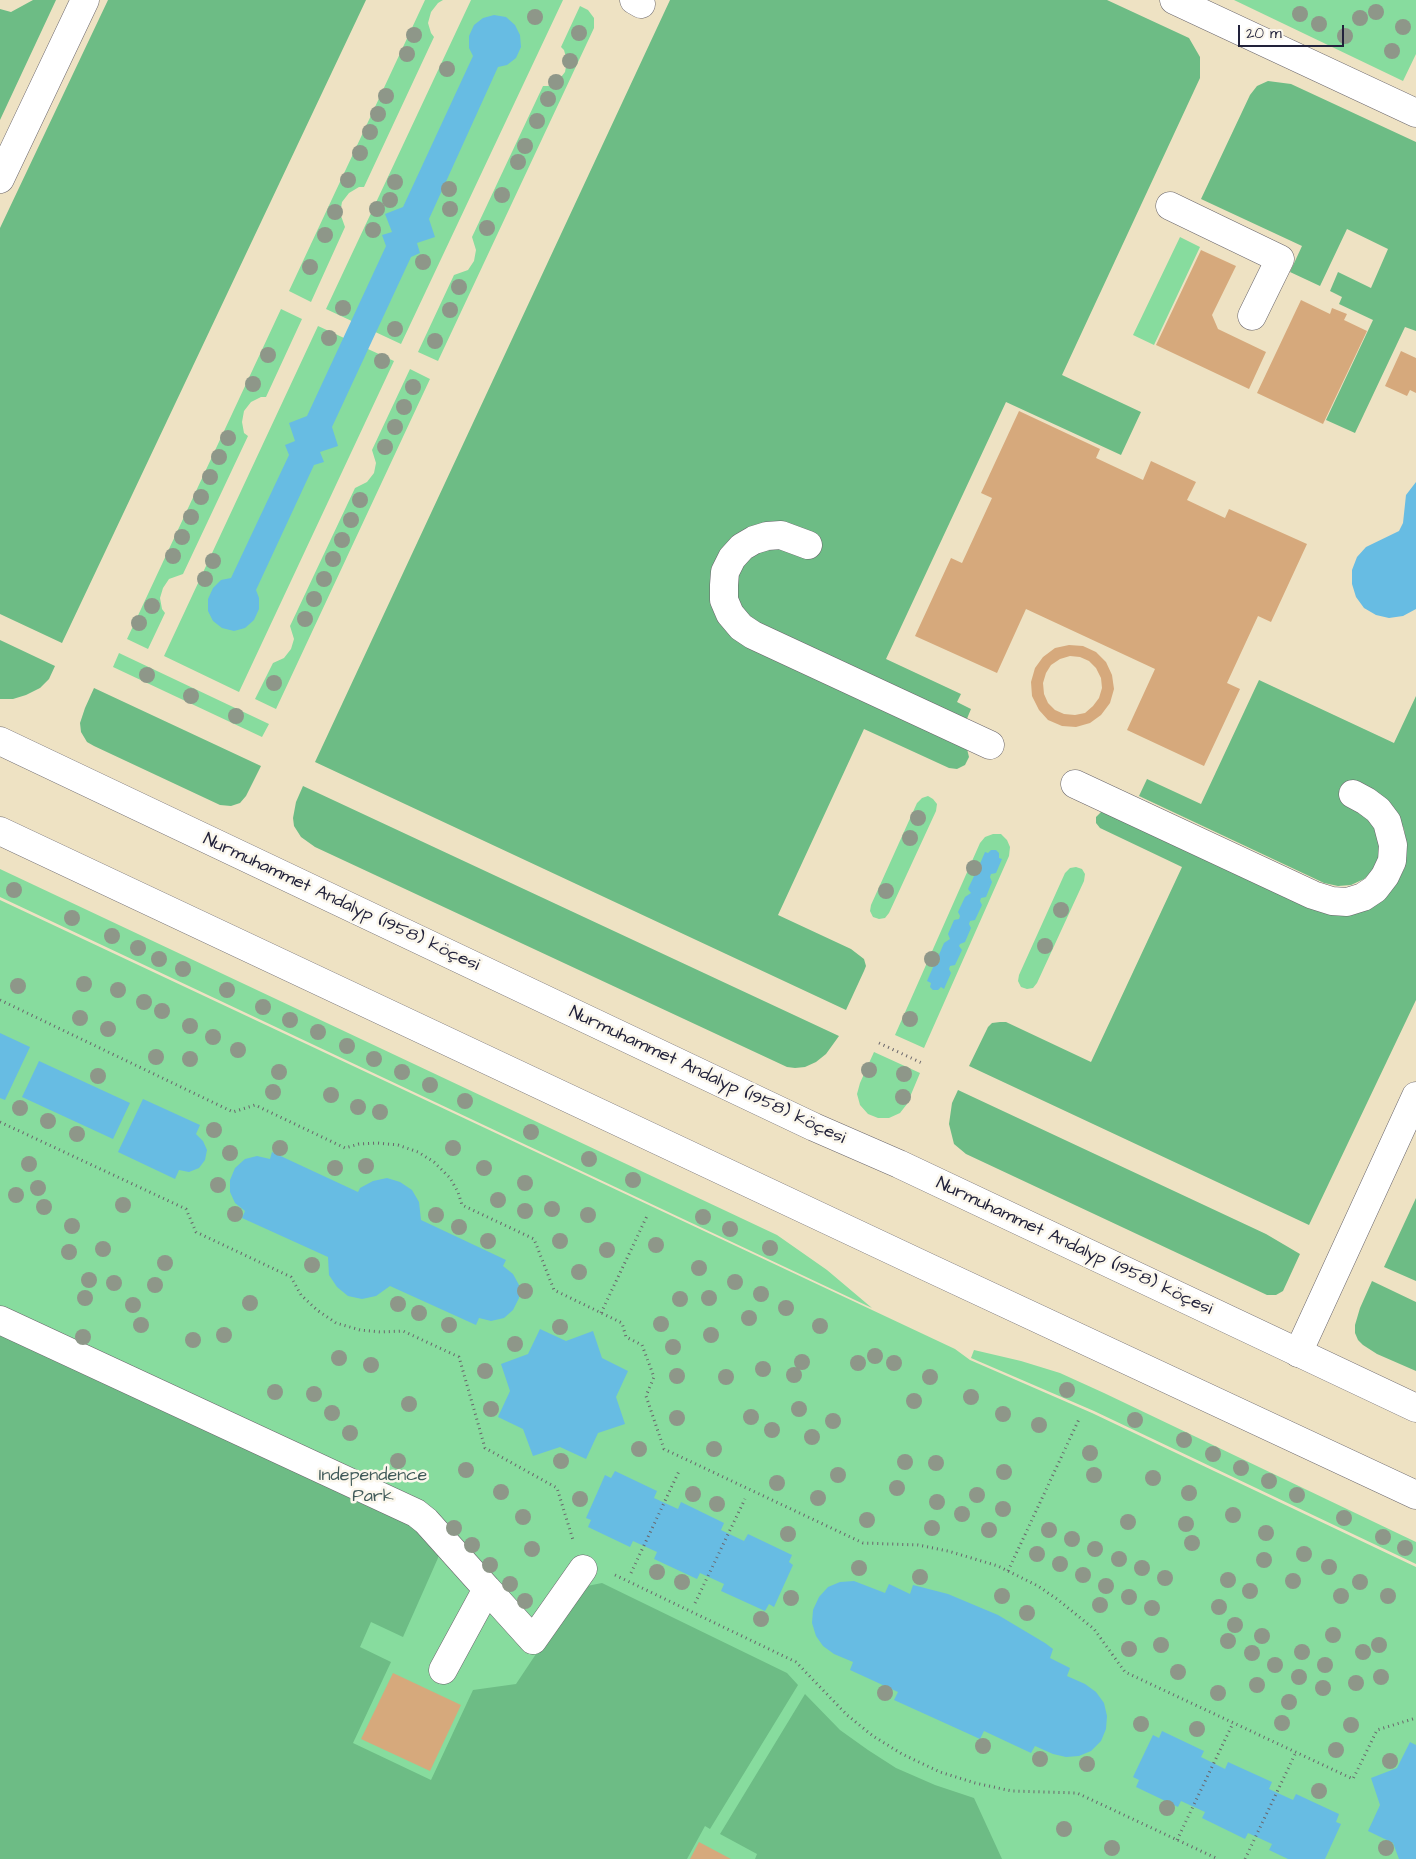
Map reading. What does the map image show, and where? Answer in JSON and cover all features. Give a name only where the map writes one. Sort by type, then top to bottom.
[{"type":"main road","points":[[0,179],[85,0]]},
{"type":"main road","points":[[1174,0],[1416,113]]},
{"type":"main road","points":[[1170,206],[1280,259],[1252,316]]},
{"type":"main road","points":[[808,545],[781,536],[767,536],[742,546],[732,558],[725,572],[724,600],[730,614],[741,627],[753,635],[990,746]]},
{"type":"main road","name":"Nurmuhammet Andalyp (1958) köçesi","points":[[0,741],[814,1127],[908,1168],[1416,1408]]},
{"type":"main road","points":[[1074,784],[1313,895],[1347,902],[1363,897],[1375,889],[1385,876],[1392,861],[1393,845],[1387,822],[1378,810],[1366,800],[1353,794]]},
{"type":"main road","points":[[0,831],[1416,1495]]},
{"type":"main road","points":[[1298,1353],[1416,1096]]},
{"type":"main road","points":[[0,1320],[416,1513],[426,1521],[533,1640],[583,1569]]},
{"type":"main road","points":[[443,1670],[487,1589]]},
{"type":"path","points":[[0,1000],[233,1112],[256,1105],[345,1148],[378,1142],[398,1145],[418,1152],[434,1162],[450,1178],[458,1192],[462,1205],[534,1240],[554,1290],[622,1323],[626,1337],[642,1345],[654,1377],[646,1396],[664,1449],[863,1543],[909,1544],[948,1551],[1008,1571],[1038,1586],[1094,1629],[1125,1672],[1352,1779],[1377,1730],[1416,1718]]},
{"type":"path","points":[[879,1043],[924,1064]]},
{"type":"path","points":[[0,1122],[186,1209],[196,1232],[291,1277],[301,1295],[317,1310],[336,1323],[360,1330],[403,1331],[458,1357],[485,1448],[557,1488],[583,1569],[605,1571],[796,1662],[841,1709],[873,1736],[902,1754],[940,1772],[975,1783],[1012,1791],[1077,1793],[1218,1859]]},
{"type":"path","points":[[601,1313],[647,1216]]},
{"type":"path","points":[[1008,1571],[1080,1417]]},
{"type":"path","points":[[630,1573],[680,1469]]},
{"type":"path","points":[[695,1603],[745,1499]]},
{"type":"path","points":[[1177,1840],[1233,1723]]},
{"type":"path","points":[[1246,1859],[1296,1752]]},
{"type":"green space","points":[[33,0],[56,0],[0,120],[0,9],[11,12]]},
{"type":"green space","points":[[108,0],[366,0],[62,643],[0,614],[0,228]]},
{"type":"green space","points":[[425,0],[443,0],[431,12],[428,23],[434,37],[364,187],[359,187],[349,193],[342,202],[340,213],[345,227],[311,302],[289,291]]},
{"type":"green space","points":[[471,0],[563,0],[401,344],[326,309]]},
{"type":"green space","points":[[670,0],[1107,0],[1189,38],[1200,57],[1200,78],[1062,375],[1141,412],[1121,455],[1006,402],[886,659],[961,694],[957,702],[971,709],[966,721],[759,626],[740,606],[736,592],[737,578],[743,566],[753,555],[768,524],[714,606],[967,749],[969,757],[965,765],[957,769],[949,768],[864,729],[778,915],[851,949],[864,959],[866,966],[846,1010],[315,762]]},
{"type":"green space","points":[[1234,0],[1416,0],[1416,54],[1403,81]]},
{"type":"green space","points":[[580,6],[588,10],[594,18],[594,28],[438,361],[418,352],[454,275],[468,270],[474,261],[476,250],[472,237],[543,86],[548,86],[558,81],[565,72],[567,61],[564,50],[561,47]]},
{"type":"green space","points":[[1268,81],[1291,84],[1416,142],[1416,331],[1405,327],[1355,433],[1326,420],[1373,320],[1339,304],[1342,297],[1330,291],[1338,272],[1371,288],[1388,249],[1347,229],[1320,286],[1290,272],[1302,246],[1201,199],[1250,95],[1257,86]]},
{"type":"green space","points":[[1180,237],[1200,247],[1154,345],[1133,335]]},
{"type":"green space","points":[[281,309],[302,319],[266,397],[261,397],[251,402],[244,411],[242,422],[244,433],[248,436],[183,574],[169,579],[163,588],[160,598],[162,609],[165,613],[148,649],[127,639]]},
{"type":"green space","points":[[318,326],[394,361],[239,692],[164,656]]},
{"type":"green space","points":[[410,369],[430,379],[276,709],[255,699],[273,663],[284,658],[291,649],[294,639],[290,626],[355,488],[367,482],[374,473],[376,463],[372,450]]},
{"type":"green space","points":[[0,640],[55,666],[49,679],[40,688],[26,695],[13,699],[0,699]]},
{"type":"green space","points":[[119,653],[269,724],[262,737],[113,667]]},
{"type":"green space","points":[[1259,680],[1394,743],[1416,696],[1416,1000],[1309,1225],[969,1066],[988,1027],[992,1023],[1000,1022],[1006,1022],[1091,1062],[1182,867],[1100,828],[1096,823],[1096,817],[1101,812],[1108,812],[1314,908],[1384,898],[1397,883],[1405,867],[1407,848],[1404,829],[1396,812],[1368,788],[1351,780],[1341,801],[1370,818],[1381,843],[1380,856],[1374,869],[1364,879],[1351,885],[1338,886],[1324,883],[1139,796],[1147,779],[1201,804]]},
{"type":"green space","points":[[94,688],[261,766],[246,796],[240,803],[231,806],[220,805],[87,742],[81,732],[80,723]]},
{"type":"green space","points":[[303,786],[839,1036],[826,1054],[816,1062],[805,1067],[787,1067],[315,847],[301,837],[294,826],[293,818],[296,802]]},
{"type":"green space","points":[[928,796],[937,804],[936,811],[889,913],[885,918],[873,917],[870,911],[871,905],[917,803],[922,798]]},
{"type":"green space","points":[[1001,834],[1007,840],[1010,847],[1009,856],[924,1048],[895,1035],[980,843],[985,837]]},
{"type":"green space","points":[[1070,868],[1082,869],[1085,874],[1084,881],[1037,983],[1033,988],[1021,987],[1018,981],[1019,975],[1065,873]]},
{"type":"green space","points":[[0,869],[777,1235],[827,1270],[872,1308],[0,897]]},
{"type":"green space","name":"Independence Park","points":[[0,900],[955,1349],[970,1360],[1092,1413],[1416,1567],[1416,1859],[0,1859]]},
{"type":"green space","points":[[874,1052],[920,1073],[907,1104],[900,1113],[889,1118],[878,1118],[868,1114],[860,1105],[857,1094]]},
{"type":"green space","points":[[958,1090],[1266,1234],[1300,1254],[1283,1291],[1276,1295],[1267,1295],[966,1154],[954,1144],[949,1124],[952,1103]]},
{"type":"green space","points":[[1416,1198],[1416,1281],[1384,1267]]},
{"type":"green space","points":[[1372,1281],[1416,1302],[1416,1371],[1377,1354],[1358,1340],[1355,1333],[1355,1325]]},
{"type":"green space","points":[[0,1334],[396,1516],[416,1528],[438,1554],[438,1558],[403,1637],[371,1622],[360,1647],[391,1662],[353,1743],[431,1780],[473,1690],[516,1684],[574,1597],[587,1586],[602,1583],[787,1673],[798,1685],[710,1829],[705,1826],[687,1859],[0,1859]]},
{"type":"green space","points":[[974,1350],[1021,1361],[1060,1373],[1416,1542],[1416,1564],[1094,1411],[971,1358]]},
{"type":"green space","points":[[805,1694],[840,1730],[896,1768],[935,1785],[974,1798],[1002,1859],[755,1859],[757,1854],[720,1834]]},
{"type":"water","points":[[494,15],[506,17],[515,25],[520,35],[521,47],[516,58],[507,65],[498,67],[429,219],[435,237],[417,243],[420,253],[411,257],[332,427],[338,446],[320,452],[324,462],[314,465],[256,590],[259,598],[259,609],[254,620],[245,628],[234,631],[222,628],[213,621],[208,611],[208,599],[213,588],[221,580],[231,578],[289,455],[285,445],[295,441],[289,423],[307,416],[386,246],[382,235],[392,232],[385,214],[403,207],[473,56],[469,48],[469,36],[474,25],[483,18]]},
{"type":"water","points":[[1416,482],[1416,609],[1403,616],[1389,618],[1376,615],[1364,608],[1356,597],[1352,584],[1352,570],[1357,557],[1366,547],[1399,531],[1403,523],[1406,495]]},
{"type":"water","points":[[991,850],[996,850],[999,853],[999,858],[1002,859],[996,873],[991,874],[992,882],[986,897],[981,898],[982,905],[975,920],[970,921],[971,928],[965,942],[959,946],[962,950],[955,965],[950,966],[951,973],[944,989],[941,987],[938,990],[933,990],[930,987],[931,983],[927,981],[934,965],[940,961],[938,957],[944,943],[950,939],[948,934],[954,920],[959,919],[958,912],[965,897],[971,893],[968,889],[975,874],[981,870],[979,866],[985,852],[988,853]]},
{"type":"water","points":[[0,1033],[30,1047],[5,1100],[0,1098]]},
{"type":"water","points":[[39,1061],[130,1103],[113,1139],[22,1097]]},
{"type":"water","points":[[143,1099],[200,1125],[196,1134],[203,1141],[207,1150],[205,1160],[199,1168],[189,1172],[179,1170],[175,1179],[118,1152]]},
{"type":"water","points":[[272,1152],[358,1192],[360,1188],[373,1181],[387,1178],[400,1182],[412,1190],[419,1202],[421,1220],[506,1260],[503,1266],[513,1274],[519,1285],[519,1298],[513,1310],[504,1318],[491,1321],[479,1318],[476,1325],[390,1286],[376,1296],[362,1299],[348,1296],[337,1287],[329,1275],[328,1257],[242,1218],[245,1211],[235,1203],[230,1192],[230,1180],[235,1168],[245,1159],[257,1156],[270,1159]]},
{"type":"water","points":[[540,1329],[566,1341],[593,1331],[602,1358],[628,1371],[616,1397],[625,1424],[598,1433],[586,1459],[560,1447],[533,1456],[523,1429],[498,1417],[510,1391],[501,1364],[528,1354]]},
{"type":"water","points":[[615,1471],[657,1491],[654,1498],[678,1509],[681,1502],[724,1523],[721,1530],[744,1541],[748,1534],[792,1555],[789,1562],[793,1565],[774,1607],[769,1604],[765,1611],[721,1591],[724,1584],[700,1573],[697,1579],[654,1559],[657,1552],[633,1541],[630,1547],[588,1527],[591,1520],[586,1518],[605,1475],[611,1478]]},
{"type":"water","points":[[854,1581],[885,1593],[889,1584],[910,1594],[913,1585],[948,1594],[998,1615],[1045,1643],[1053,1649],[1050,1658],[1070,1668],[1067,1676],[1085,1684],[1096,1692],[1104,1703],[1107,1716],[1106,1729],[1101,1741],[1091,1751],[1079,1756],[1066,1757],[1053,1754],[1035,1746],[1031,1753],[984,1731],[980,1739],[894,1700],[898,1692],[850,1670],[853,1662],[834,1654],[823,1646],[816,1636],[812,1623],[813,1610],[819,1597],[828,1587],[840,1582]]},
{"type":"water","points":[[1162,1731],[1204,1751],[1201,1757],[1225,1769],[1228,1762],[1272,1782],[1269,1789],[1293,1800],[1296,1794],[1339,1814],[1336,1822],[1341,1824],[1325,1859],[1288,1859],[1269,1850],[1272,1844],[1248,1833],[1245,1839],[1202,1818],[1205,1812],[1181,1801],[1178,1807],[1136,1787],[1139,1780],[1133,1777],[1153,1735],[1159,1738]]},
{"type":"water","points":[[1410,1742],[1416,1745],[1416,1859],[1399,1859],[1393,1843],[1368,1831],[1380,1805],[1371,1778],[1397,1768]]},
{"type":"building","points":[[1201,250],[1236,266],[1212,315],[1218,329],[1266,352],[1249,389],[1156,345]]},
{"type":"building","points":[[1301,300],[1330,314],[1332,308],[1347,314],[1344,320],[1367,331],[1323,424],[1257,393]]},
{"type":"building","points":[[1401,351],[1416,358],[1416,393],[1410,390],[1407,396],[1385,386]]},
{"type":"building","points":[[1019,411],[1100,449],[1096,458],[1143,480],[1151,461],[1196,482],[1187,500],[1225,518],[1229,509],[1307,544],[1271,622],[1258,616],[1227,683],[1240,689],[1204,766],[1127,730],[1155,669],[1026,609],[997,673],[915,636],[951,558],[962,563],[992,498],[981,493]]},
{"type":"building","points":[[1069,645],[1083,646],[1096,652],[1106,662],[1112,675],[1114,689],[1110,703],[1101,715],[1090,723],[1076,727],[1062,726],[1048,720],[1039,710],[1032,696],[1031,682],[1035,668],[1043,657],[1055,648]],"holes":[[[1070,656],[1080,657],[1089,661],[1096,668],[1101,678],[1102,688],[1099,698],[1085,713],[1075,715],[1064,714],[1055,710],[1048,703],[1044,694],[1043,683],[1051,665],[1060,659]]]},
{"type":"building","points":[[393,1673],[461,1705],[430,1771],[361,1739]]},
{"type":"building","points":[[699,1842],[731,1859],[690,1859]]}]
